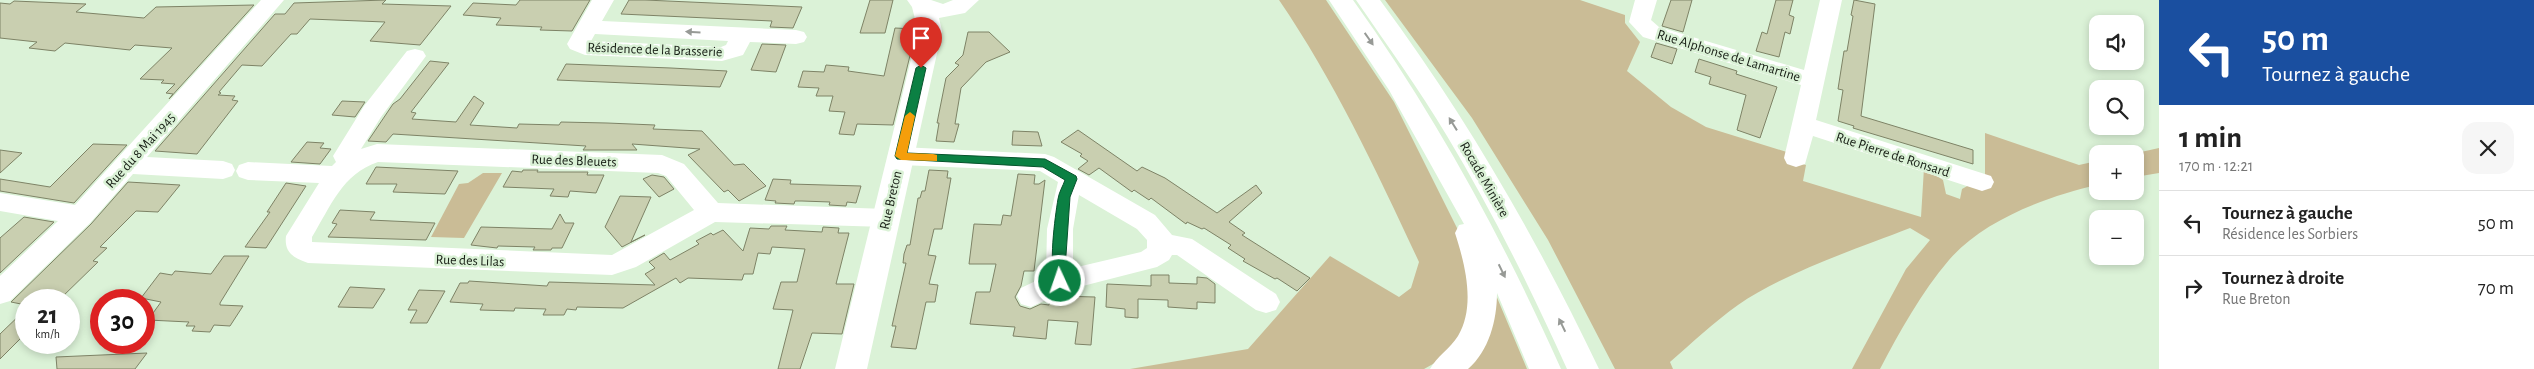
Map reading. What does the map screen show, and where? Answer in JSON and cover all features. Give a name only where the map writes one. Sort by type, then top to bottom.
[{"type":"main road","name":"Rocade Minière","points":[[1341,0],[1399,84],[1434,142],[1479,224],[1518,305],[1545,369]]},
{"type":"main road","name":"Rocade Minière","points":[[1368,0],[1426,83],[1490,186],[1541,282],[1583,369]]},
{"type":"main road","name":"Rue Breton","points":[[851,369],[901,156],[924,13],[961,5]]},
{"type":"main road","points":[[1434,142],[1446,184],[1475,248],[1482,282],[1483,309],[1478,327],[1468,349],[1446,369]]},
{"type":"street","name":"Rue du 8 Mai 1945","points":[[0,294],[81,216],[273,0]]},
{"type":"street","name":"Résidence de la Brasserie","points":[[603,0],[578,44],[585,48],[722,54],[735,50],[742,35],[796,37]]},
{"type":"street","name":"Rue Alphonse de Lamartine","points":[[1646,0],[1640,22],[1651,32],[1814,80]]},
{"type":"street","points":[[1796,158],[1831,0]]},
{"type":"street","points":[[345,168],[345,156],[372,112],[415,56]]},
{"type":"street","name":"Rue Pierre de Ronsard","points":[[1804,125],[1955,182],[1982,182]]},
{"type":"street","name":"Rue des Bleuets","points":[[248,171],[345,168],[377,153],[662,164],[675,170],[711,212]]},
{"type":"street","points":[[901,156],[1045,163],[1146,222],[1160,237],[1160,253],[1148,260],[1060,281],[1031,296]]},
{"type":"street","points":[[126,165],[223,170]]},
{"type":"street","name":"Rue des Lilas","points":[[345,168],[299,236],[298,246],[308,253],[612,265],[627,260],[711,212]]},
{"type":"street","points":[[1060,281],[1059,258],[1064,197],[1072,179]]},
{"type":"street","points":[[0,202],[81,216]]},
{"type":"street","points":[[711,212],[886,218]]},
{"type":"street","points":[[1160,243],[1183,246],[1266,302]]},
{"type":"shaded area","points":[[1279,0],[1326,0],[1394,102],[1465,244],[1476,305],[1458,350],[1424,369],[1130,369],[1248,349],[1330,256],[1399,297],[1411,288],[1419,262],[1337,95]]},
{"type":"shaded area","points":[[1385,0],[1580,0],[1625,15],[1625,23],[1640,42],[1627,71],[1671,107],[1706,127],[1790,153],[1790,160],[1806,165],[1803,181],[1921,217],[1924,168],[1943,180],[1946,194],[1960,199],[1962,189],[1985,176],[1985,133],[2079,165],[2089,163],[2089,187],[2058,196],[2017,212],[1980,233],[1963,246],[1949,260],[1920,299],[1880,369],[1852,369],[1906,269],[1930,240],[1910,228],[1821,262],[1756,293],[1720,318],[1670,362],[1673,369],[1615,369],[1548,240],[1472,118]]},
{"type":"shaded area","points":[[2159,148],[2159,173],[2144,176],[2144,151]]},
{"type":"shaded area","points":[[483,173],[502,173],[464,238],[431,237],[459,184],[468,183]]},
{"type":"shaded area","points":[[1493,288],[1527,369],[1456,369]]},
{"type":"building","points":[[386,0],[382,4],[451,6],[420,45],[370,41],[385,22],[310,19],[297,34],[291,34],[262,66],[242,65],[219,92],[221,93],[218,95],[235,96],[232,100],[238,101],[197,154],[155,151],[275,14],[285,14],[294,3]]},
{"type":"building","points":[[520,0],[590,0],[572,31],[540,30],[542,27],[496,25],[501,18],[463,15],[473,3],[516,5]]},
{"type":"building","points":[[629,0],[802,7],[793,28],[770,27],[772,21],[621,14]]},
{"type":"building","points":[[870,0],[893,0],[885,33],[860,33]]},
{"type":"building","points":[[1671,0],[1692,0],[1683,32],[1662,26]]},
{"type":"building","points":[[1776,0],[1793,0],[1789,15],[1794,17],[1790,34],[1785,32],[1779,57],[1756,51],[1762,32],[1767,34]]},
{"type":"building","points":[[1854,0],[1875,4],[1861,116],[1973,150],[1973,164],[1853,128],[1854,126],[1838,121],[1843,90],[1838,89],[1844,51],[1847,51]]},
{"type":"building","points":[[14,1],[86,4],[76,12],[144,18],[156,7],[254,5],[169,99],[173,94],[166,93],[175,84],[161,83],[164,80],[140,79],[172,48],[135,45],[130,50],[65,43],[55,51],[29,48],[37,42],[0,38],[0,3],[10,4]]},
{"type":"building","points":[[895,28],[915,29],[916,31],[893,125],[857,124],[854,135],[839,134],[845,112],[829,111],[833,96],[816,96],[819,88],[798,87],[803,71],[824,72],[826,65],[849,67],[848,71],[884,76]]},
{"type":"building","points":[[968,32],[989,32],[1010,52],[986,62],[961,88],[955,124],[959,124],[954,142],[936,141],[939,123],[937,123],[946,78],[959,65],[955,63],[963,55]]},
{"type":"building","points":[[1656,43],[1677,49],[1672,64],[1651,57]]},
{"type":"building","points":[[762,44],[786,45],[776,72],[751,70]]},
{"type":"building","points":[[1699,59],[1737,71],[1736,74],[1777,87],[1760,138],[1737,130],[1746,95],[1709,84],[1711,77],[1695,72]]},
{"type":"building","points":[[430,61],[449,63],[411,112],[416,113],[412,119],[456,122],[474,96],[484,103],[470,125],[517,128],[519,124],[559,125],[561,122],[607,123],[655,125],[653,129],[702,131],[734,165],[744,164],[766,186],[739,201],[728,190],[724,192],[688,155],[700,149],[632,144],[637,150],[583,150],[586,146],[393,134],[386,142],[368,141],[393,104],[400,99]]},
{"type":"building","points":[[566,64],[727,71],[720,87],[557,80]]},
{"type":"building","points":[[342,101],[365,102],[355,117],[332,115]]},
{"type":"building","points":[[1078,130],[1137,171],[1142,167],[1165,178],[1217,213],[1256,185],[1262,193],[1229,222],[1245,233],[1242,235],[1310,278],[1297,291],[1277,278],[1275,279],[1243,261],[1245,259],[1228,248],[1231,245],[1204,228],[1202,229],[1187,222],[1186,224],[1151,198],[1149,200],[1134,190],[1132,192],[1099,168],[1089,175],[1078,169],[1088,161],[1080,156],[1082,154],[1061,142]]},
{"type":"building","points":[[1013,131],[1038,132],[1042,146],[1012,145]]},
{"type":"building","points":[[307,142],[324,143],[320,148],[331,149],[320,164],[291,162]]},
{"type":"building","points":[[93,144],[127,145],[74,203],[0,191],[0,179],[50,187]]},
{"type":"building","points":[[0,150],[22,153],[0,173]]},
{"type":"building","points":[[376,167],[458,171],[445,194],[393,192],[397,184],[366,184]]},
{"type":"building","points":[[523,170],[538,170],[537,172],[588,172],[587,175],[604,175],[596,193],[570,191],[568,197],[550,196],[554,189],[503,187],[512,171],[522,172]]},
{"type":"building","points":[[929,170],[948,171],[947,178],[951,178],[942,229],[934,229],[928,255],[936,256],[929,284],[938,285],[935,302],[926,302],[916,349],[891,347],[896,326],[892,326],[906,263],[903,263],[904,254],[907,245],[910,245],[918,198],[920,198],[922,191],[925,191]]},
{"type":"building","points":[[1018,174],[1035,175],[1034,184],[1039,184],[1045,180],[1034,271],[1024,271],[1021,286],[1015,297],[1020,306],[1030,309],[1041,304],[1049,305],[1050,300],[1058,296],[1095,297],[1091,345],[1075,344],[1078,322],[1048,320],[1046,339],[1013,336],[1015,327],[970,324],[976,292],[990,292],[996,264],[969,264],[974,224],[1001,225],[1003,215],[1011,216]]},
{"type":"building","points":[[652,175],[664,177],[674,189],[659,197],[643,179]]},
{"type":"building","points":[[773,179],[791,180],[790,184],[861,186],[856,203],[847,202],[846,206],[829,205],[830,202],[795,201],[794,204],[775,203],[776,201],[765,200]]},
{"type":"building","points":[[128,182],[180,185],[158,212],[136,211],[100,247],[107,248],[93,261],[98,262],[70,289],[24,289],[91,224]]},
{"type":"building","points":[[286,183],[306,186],[266,248],[245,247],[270,212],[267,212]]},
{"type":"building","points":[[620,196],[651,197],[631,242],[645,235],[622,247],[605,227]]},
{"type":"building","points":[[340,210],[375,212],[370,220],[435,223],[426,240],[328,237],[337,224],[332,223]]},
{"type":"building","points":[[560,214],[565,223],[574,223],[562,248],[533,250],[535,247],[498,246],[497,248],[471,245],[481,227],[552,229]]},
{"type":"building","points":[[24,217],[54,222],[0,273],[0,238]]},
{"type":"building","points":[[771,226],[787,226],[785,230],[822,232],[823,227],[839,228],[838,233],[849,233],[836,284],[854,284],[842,334],[812,333],[800,369],[778,369],[793,310],[773,309],[781,282],[797,282],[805,249],[772,247],[770,254],[758,253],[753,274],[744,274],[742,280],[688,278],[680,283],[676,278],[623,308],[577,307],[576,310],[567,309],[564,315],[543,315],[546,309],[515,308],[514,311],[480,310],[483,304],[450,302],[460,283],[468,283],[469,281],[547,286],[549,282],[655,285],[645,274],[655,268],[649,262],[664,253],[670,260],[699,244],[696,241],[711,233],[713,235],[723,230],[743,251],[750,228],[769,229]]},
{"type":"building","points":[[224,256],[249,256],[220,303],[220,305],[243,306],[230,326],[214,325],[210,332],[192,331],[195,326],[186,326],[189,322],[155,320],[155,310],[161,302],[155,301],[155,289],[148,289],[160,273],[172,275],[175,271],[211,274]]},
{"type":"building","points":[[1151,275],[1169,275],[1169,283],[1197,284],[1197,277],[1207,278],[1215,284],[1215,303],[1197,302],[1197,309],[1168,307],[1168,300],[1138,299],[1138,318],[1125,317],[1125,309],[1106,307],[1107,284],[1151,286]]},
{"type":"building","points":[[350,287],[385,289],[373,308],[338,307]]},
{"type":"building","points":[[419,290],[445,291],[427,323],[410,323],[417,310],[408,310]]},
{"type":"building","points":[[15,320],[15,344],[0,359],[0,334]]},
{"type":"building","points":[[146,354],[135,369],[57,369],[56,357]]},
{"type":"slow traffic","points":[[910,116],[901,156],[933,158]]},
{"type":"route","points":[[921,68],[901,156],[1045,163],[1072,179],[1064,197],[1059,258],[1060,281]]}]
